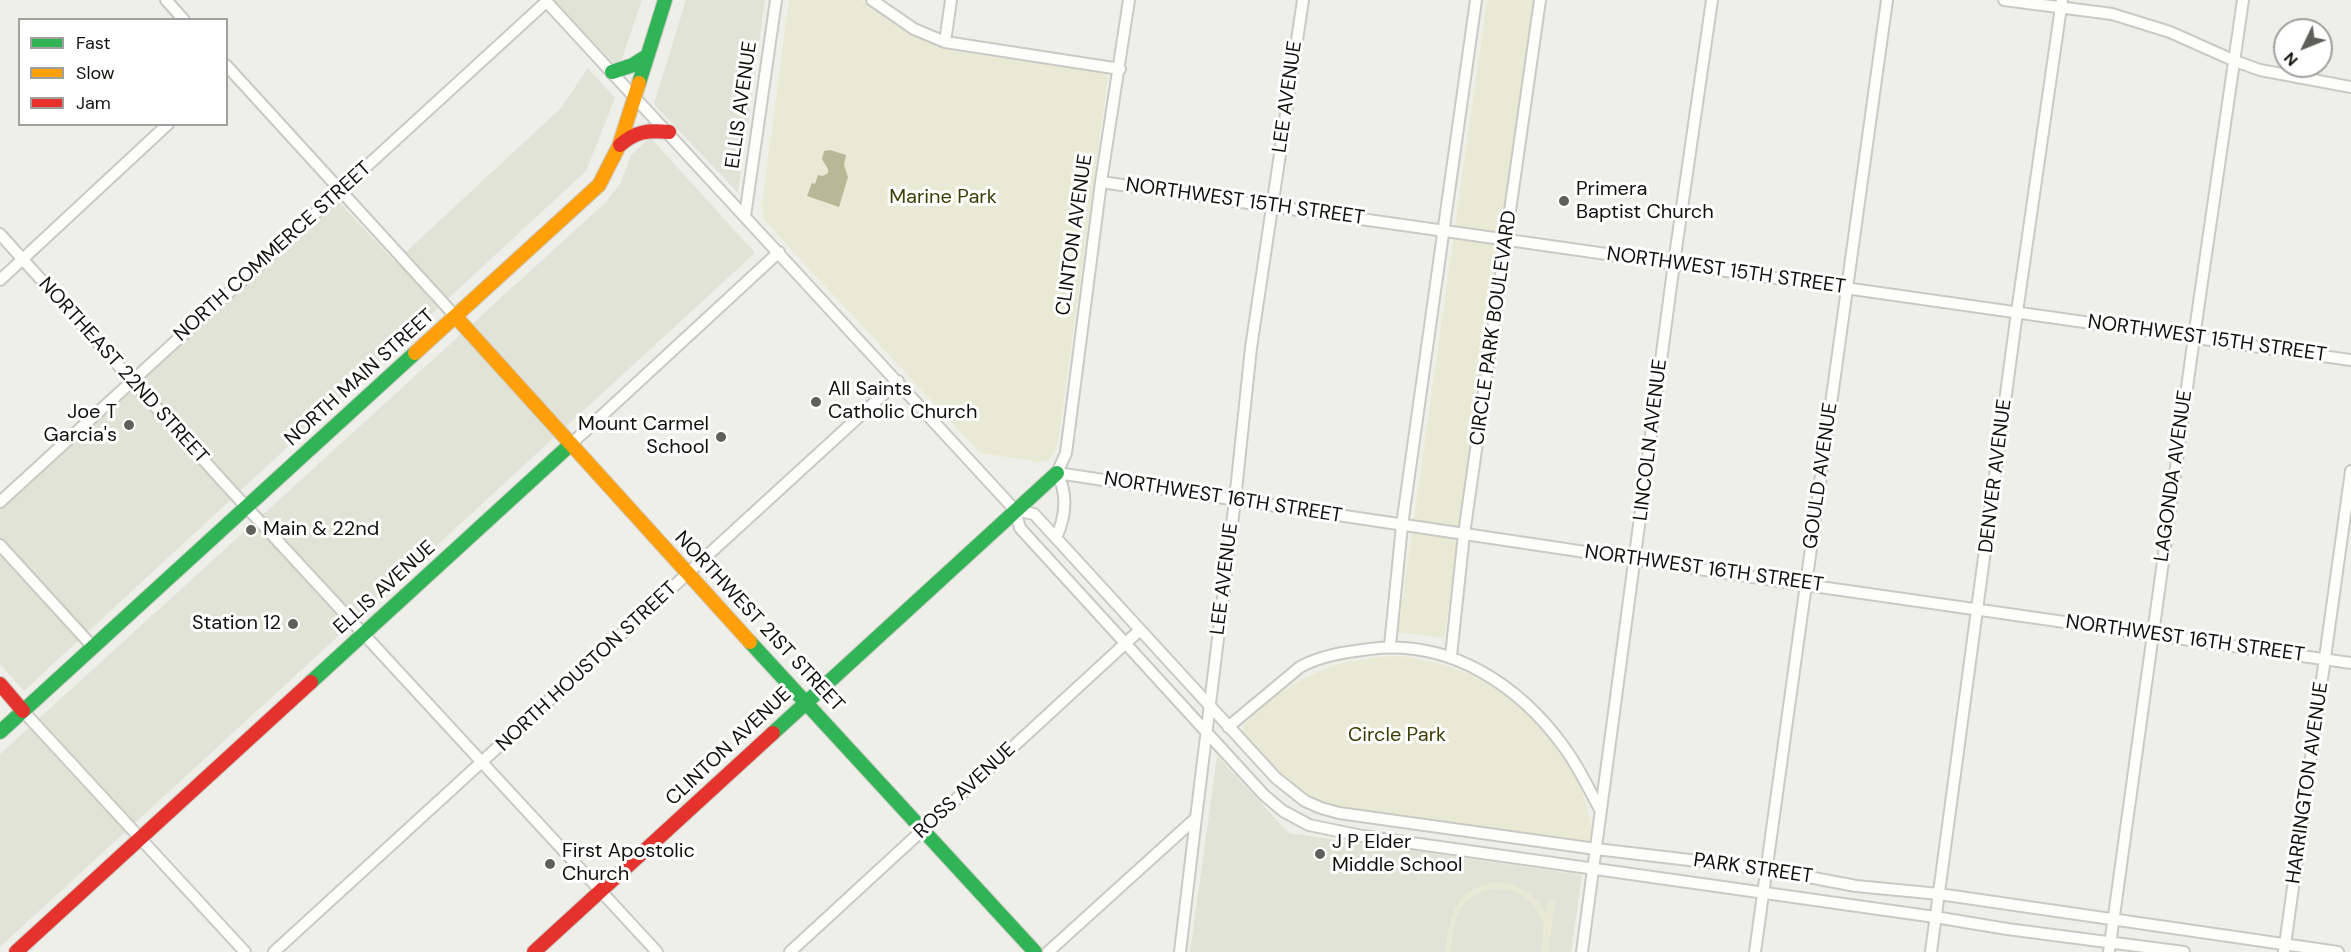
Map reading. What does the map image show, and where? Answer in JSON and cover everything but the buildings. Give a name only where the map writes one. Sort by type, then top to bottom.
[{"type":"street","points":[[166,0],[182,18]]},
{"type":"street","name":"NORTH MAIN STREET","points":[[0,732],[599,185],[619,146],[665,0]]},
{"type":"street","name":"ELLIS AVENUE","points":[[745,216],[776,0]]},
{"type":"street","points":[[872,0],[915,29],[945,42],[1120,69]]},
{"type":"street","points":[[945,42],[951,0]]},
{"type":"street","name":"CLINTON AVENUE","points":[[534,952],[1057,473],[1066,453],[1101,182],[1129,0]]},
{"type":"street","name":"LEE AVENUE","points":[[1180,952],[1207,734],[1208,704],[1235,500],[1251,348],[1303,0]]},
{"type":"street","points":[[1390,646],[1402,525],[1476,0]]},
{"type":"street","name":"CIRCLE PARK BOULEVARD","points":[[1451,656],[1464,534],[1540,0]]},
{"type":"street","name":"LINCOLN AVENUE","points":[[1582,952],[1674,263],[1712,0]]},
{"type":"street","name":"GOULD AVENUE","points":[[1755,952],[1887,0]]},
{"type":"street","points":[[2004,0],[2062,4],[2112,14],[2170,32],[2260,70],[2351,87]]},
{"type":"street","name":"LAGONDA AVENUE","points":[[2110,947],[2193,337],[2243,0]]},
{"type":"street","points":[[545,1],[669,132],[1015,510]]},
{"type":"street","name":"NORTH COMMERCE STREET","points":[[0,502],[545,1]]},
{"type":"street","name":"DENVER AVENUE","points":[[1931,952],[2017,312],[2062,4]]},
{"type":"street","points":[[612,72],[633,65],[648,56]]},
{"type":"street","points":[[228,69],[456,317]]},
{"type":"street","points":[[0,280],[166,126]]},
{"type":"street","points":[[619,146],[631,134],[651,130],[669,132]]},
{"type":"street","name":"NORTHWEST 15TH STREET","points":[[1101,182],[2351,360]]},
{"type":"street","name":"NORTHEAST 22ND STREET","points":[[0,234],[131,380],[657,952]]},
{"type":"street","name":"ELLIS AVENUE","points":[[16,952],[779,252]]},
{"type":"street","name":"NORTHWEST 21ST STREET","points":[[456,317],[1035,952]]},
{"type":"street","name":"NORTH HOUSTON STREET","points":[[274,952],[898,381]]},
{"type":"street","name":"HARRINGTON AVENUE","points":[[2285,948],[2351,471]]},
{"type":"street","points":[[1056,538],[1061,526],[1065,494],[1057,473]]},
{"type":"street","name":"NORTHWEST 16TH STREET","points":[[1057,473],[1635,560],[2351,663]]},
{"type":"street","name":"PARK STREET","points":[[2184,952],[2110,947],[1935,917],[1362,836],[1310,825],[1283,811],[1264,795],[1020,528],[1015,510],[1034,514],[1276,778],[1292,792],[1321,808],[1349,814],[1596,849],[1766,869],[1856,885],[1939,894],[2114,919],[2285,948],[2338,952]]},
{"type":"street","points":[[0,545],[93,646]]},
{"type":"street","name":"ROSS AVENUE","points":[[790,952],[1140,630]]},
{"type":"street","points":[[1228,727],[1300,667],[1311,661],[1345,652],[1390,646],[1429,650],[1451,656],[1488,674],[1541,719],[1572,759],[1600,811]]},
{"type":"street","points":[[0,684],[245,952]]},
{"type":"street","points":[[1048,952],[1196,818]]},
{"type":"shaded area","points":[[554,0],[642,0],[619,68],[599,48]]},
{"type":"shaded area","points":[[686,0],[765,0],[738,193],[654,104]]},
{"type":"shaded area","points":[[588,68],[615,98],[586,171],[24,691],[0,664],[0,510],[338,201],[395,262],[561,108]]},
{"type":"shaded area","points":[[650,137],[755,253],[0,947],[0,754],[606,202],[621,182],[631,155]]},
{"type":"shaded area","points":[[830,150],[846,155],[844,165],[848,177],[839,207],[807,196],[818,175],[823,176],[828,173],[822,159],[824,151]]},
{"type":"shaded area","name":"J P Elder Middle School","points":[[1217,756],[1289,833],[1582,875],[1571,952],[1190,952]]},
{"type":"green space","name":"Marine Park","points":[[789,0],[861,0],[924,41],[954,51],[1104,73],[1108,76],[1058,443],[1049,460],[1039,462],[980,453],[764,220],[762,204]]},
{"type":"green space","points":[[1487,0],[1534,0],[1444,638],[1398,632]]},
{"type":"green space","name":"Circle Park","points":[[1401,656],[1426,660],[1469,674],[1489,684],[1524,710],[1556,746],[1577,780],[1584,795],[1591,823],[1588,843],[1338,808],[1307,796],[1284,780],[1243,736],[1243,725],[1262,708],[1279,694],[1314,673],[1354,661]]},
{"type":"green space","points":[[1498,882],[1513,885],[1532,896],[1546,915],[1548,901],[1555,902],[1548,952],[1541,952],[1543,927],[1535,907],[1517,892],[1493,889],[1482,891],[1462,907],[1455,923],[1451,952],[1445,952],[1449,927],[1457,905],[1472,890]]},
{"type":"traffic: fast","points":[[639,83],[665,0]]},
{"type":"traffic: fast","points":[[612,72],[633,65],[647,56]]},
{"type":"traffic: fast","points":[[0,732],[415,353]]},
{"type":"traffic: fast","points":[[311,682],[571,444]]},
{"type":"traffic: fast","points":[[773,733],[1057,473]]},
{"type":"traffic: fast","points":[[750,642],[1035,952]]},
{"type":"traffic: slow","points":[[415,353],[599,185],[619,146],[639,83]]},
{"type":"traffic: slow","points":[[456,317],[750,642]]},
{"type":"traffic: jam","points":[[620,145],[643,132],[669,132]]},
{"type":"traffic: jam","points":[[16,952],[311,682]]},
{"type":"traffic: jam","points":[[0,684],[23,711]]},
{"type":"traffic: jam","points":[[534,952],[773,733]]},
{"type":"place","name":"Primera Baptist Church","points":[[1564,201]]},
{"type":"place","name":"All Saints Catholic Church","points":[[816,402]]},
{"type":"place","name":"Joe T Garcia's","points":[[129,425]]},
{"type":"place","name":"Mount Carmel School","points":[[721,437]]},
{"type":"place","name":"Main & 22nd","points":[[251,530]]},
{"type":"place","name":"Station 12","points":[[293,624]]},
{"type":"place","name":"J P Elder Middle School","points":[[1320,854]]},
{"type":"place","name":"First Apostolic Church","points":[[550,864]]}]
